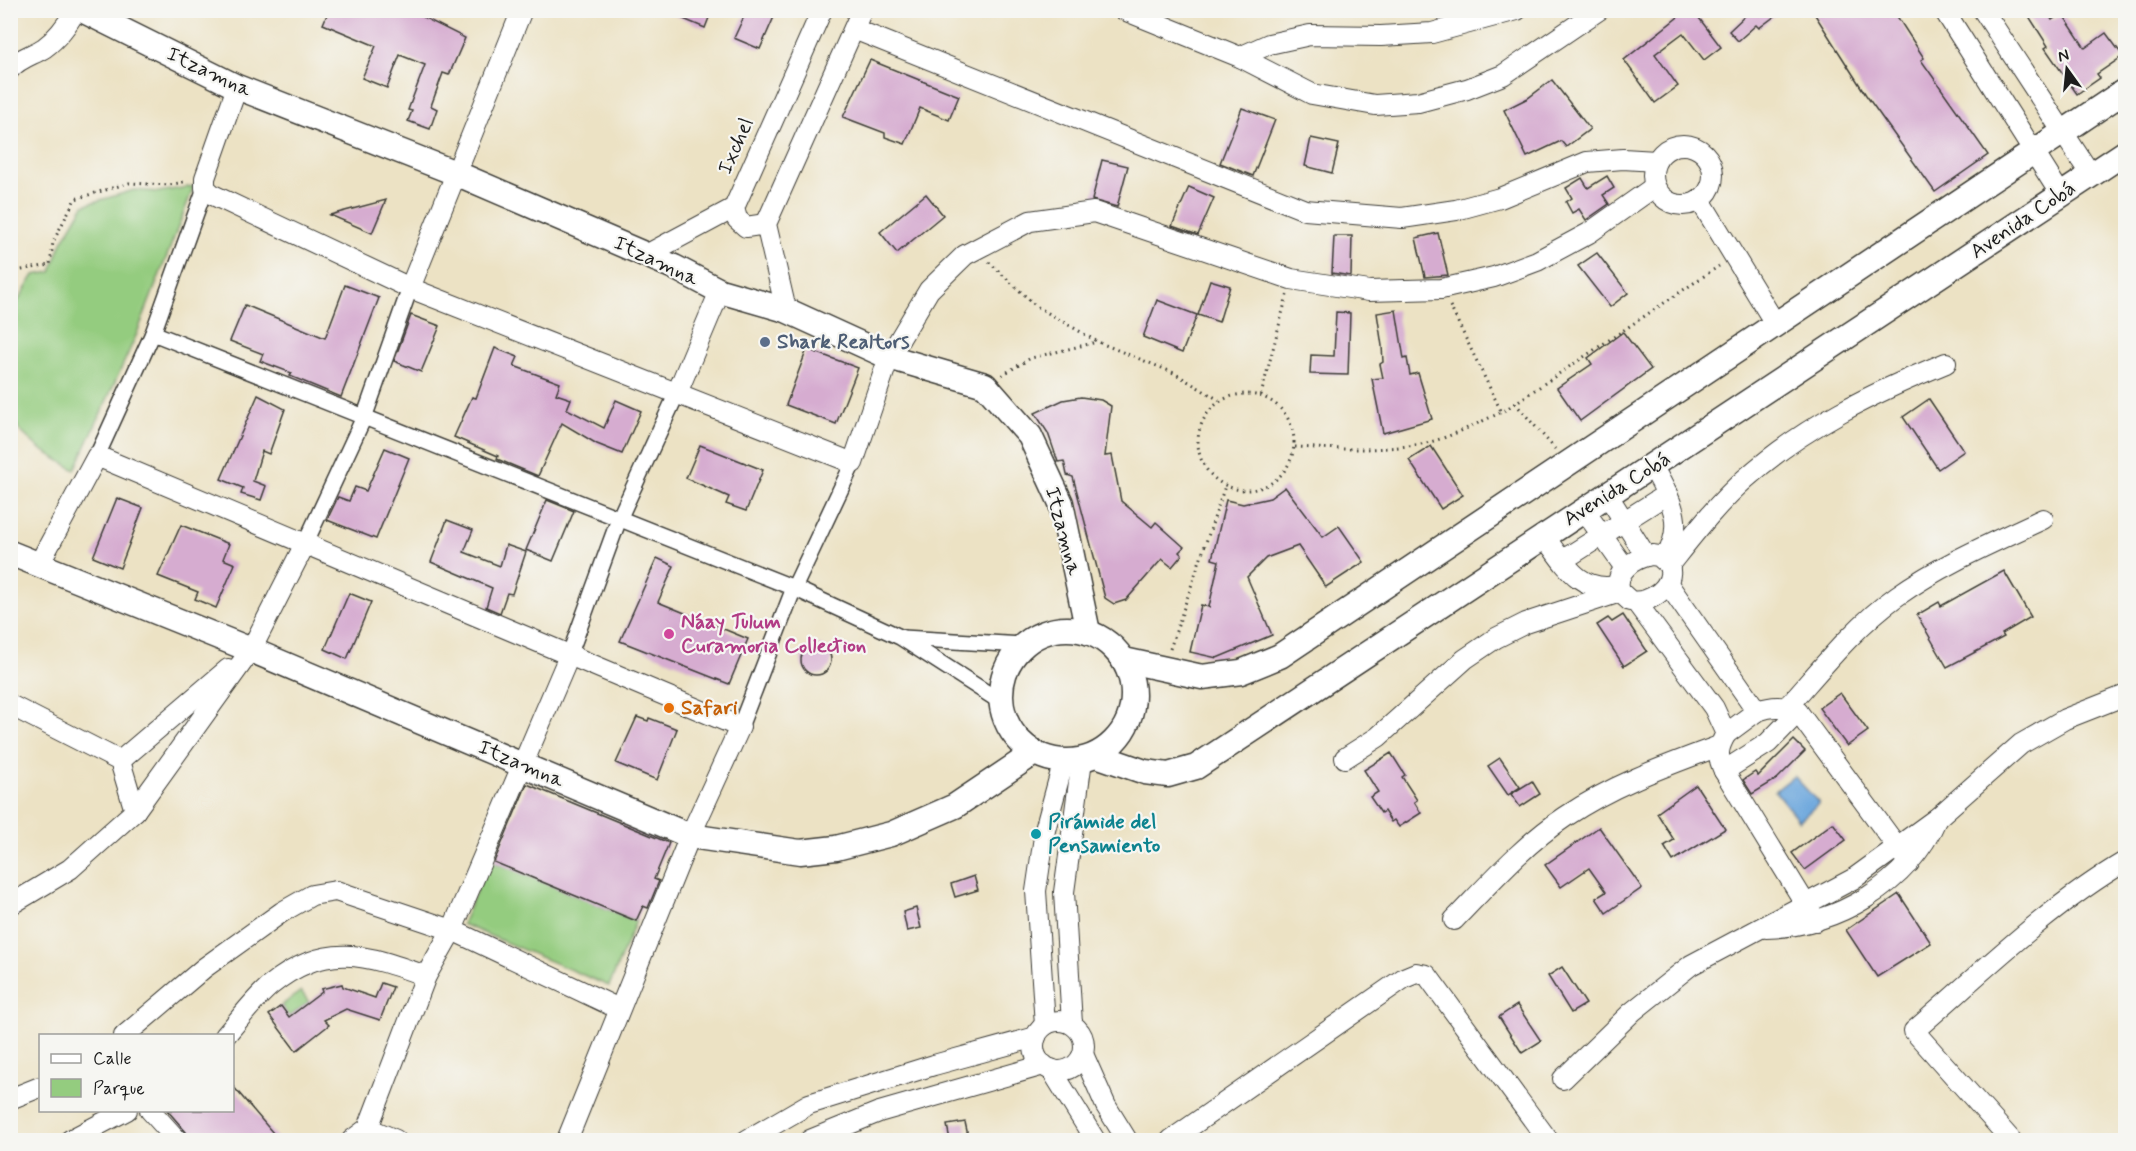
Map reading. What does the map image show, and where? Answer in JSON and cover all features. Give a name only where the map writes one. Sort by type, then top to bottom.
[{"type":"street","points":[[10,69],[15,63],[43,48],[61,33],[76,10]]},
{"type":"street","name":"Itzamna","points":[[82,10],[237,87],[458,174],[646,255],[720,291],[786,310],[890,357],[985,385],[1030,436],[1061,503],[1088,632]]},
{"type":"street","points":[[10,905],[70,869],[135,812],[251,650],[305,544],[365,415],[410,288],[458,174],[522,10]]},
{"type":"street","name":"Ixchel","points":[[646,255],[734,208],[822,10]]},
{"type":"street","points":[[786,310],[766,224],[862,10]]},
{"type":"street","points":[[1124,10],[1240,57],[1312,94],[1375,105],[1418,102],[1467,90],[1503,75],[1599,10]]},
{"type":"street","points":[[1240,57],[1269,44],[1310,35],[1381,36],[1432,33],[1518,10]]},
{"type":"street","points":[[1944,10],[2061,195]]},
{"type":"street","points":[[1983,10],[2091,175]]},
{"type":"street","points":[[854,29],[1305,210],[1413,216],[1456,210],[1500,198],[1587,162],[1623,159],[1656,161]]},
{"type":"street","points":[[39,564],[97,456],[153,333],[237,87]]},
{"type":"street","points":[[1124,660],[1202,677],[1241,672],[1280,656],[2126,90]]},
{"type":"street","points":[[1676,145],[1692,146],[1706,155],[1711,163],[1713,179],[1706,195],[1700,200],[1678,205],[1664,199],[1654,187],[1652,174],[1656,161],[1661,154],[1676,145]]},
{"type":"street","name":"Avenida Cobá","points":[[1081,758],[1168,775],[1196,767],[1543,535],[1653,467],[2126,152]]},
{"type":"street","points":[[205,183],[213,195],[410,288],[853,463]]},
{"type":"street","points":[[567,1140],[690,836],[740,727],[794,588],[853,463],[890,357],[929,290],[965,255],[1030,221],[1094,212],[1291,279],[1369,291],[1441,289],[1494,277],[1537,261],[1590,233],[1654,187]]},
{"type":"street","points":[[1700,200],[1776,325]]},
{"type":"street","points":[[734,208],[737,219],[746,227],[766,224]]},
{"type":"street","points":[[352,1140],[368,1128],[426,976],[452,930],[521,763],[569,656],[619,519],[720,291]]},
{"type":"street","points":[[153,333],[365,415],[794,588],[900,637],[1001,702]]},
{"type":"street","points":[[1344,758],[1378,737],[1465,659],[1496,638],[1526,623],[1625,587],[1662,566],[1744,480],[1786,445],[1834,414],[1890,386],[1946,363]]},
{"type":"street","points":[[97,456],[740,727]]},
{"type":"street","points":[[1543,535],[1587,586],[1601,589],[1625,587],[1643,601],[1674,543],[1677,532],[1676,520],[1667,494],[1653,467]]},
{"type":"street","points":[[1607,494],[1624,522],[1662,566],[1757,711]]},
{"type":"street","points":[[1563,560],[1667,494]]},
{"type":"street","points":[[1584,510],[1602,535],[1625,587],[1714,708],[1722,740],[1718,758],[1724,771],[1811,912]]},
{"type":"street","points":[[1724,771],[1768,743],[1845,642],[1896,596],[1970,554],[2043,519]]},
{"type":"street","name":"Itzamna","points":[[10,553],[251,650],[690,836],[800,852],[836,848],[880,837],[955,806],[1034,753]]},
{"type":"street","points":[[1065,629],[1088,632],[1108,643],[1124,660],[1132,681],[1133,704],[1126,726],[1113,743],[1081,758],[1034,753],[1018,740],[1006,723],[1001,702],[1002,681],[1010,662],[1023,645],[1042,633],[1065,629]]},
{"type":"street","points":[[900,637],[1023,645]]},
{"type":"street","points":[[120,761],[251,650]]},
{"type":"street","points":[[1563,1079],[1662,985],[1691,965],[1763,928],[1811,912],[1896,847],[1938,819],[2021,744],[2065,719],[2126,695]]},
{"type":"street","points":[[10,705],[120,761],[135,812]]},
{"type":"street","points":[[1454,920],[1508,863],[1564,818],[1614,787],[1722,740],[1757,711],[1771,707],[1792,710],[1909,863]]},
{"type":"street","points":[[1081,758],[1064,892],[1072,1024],[1083,1038],[1083,1054],[1106,1106],[1127,1140]]},
{"type":"street","points":[[1081,758],[1045,830],[1036,891],[1040,1031],[1035,1053],[1048,1067],[1095,1140]]},
{"type":"street","points":[[1811,912],[1836,914],[1864,899],[1909,863],[1927,841],[1938,819]]},
{"type":"street","points":[[2011,1140],[1914,1030],[2055,910],[2095,879],[2126,861]]},
{"type":"street","points":[[125,1034],[213,961],[282,912],[312,895],[336,891],[452,930],[619,1010]]},
{"type":"street","points":[[226,1034],[271,985],[306,964],[339,954],[375,958],[426,976]]},
{"type":"street","points":[[1171,1140],[1404,978],[1416,973],[1427,975],[1548,1140]]},
{"type":"street","points":[[747,1140],[809,1104],[1040,1031],[1059,1021],[1072,1024]]},
{"type":"street","points":[[821,1138],[924,1098],[1048,1067],[1059,1071],[1074,1066],[1083,1054]]},
{"type":"street","points":[[916,1071],[924,1098]]},
{"type":"street","points":[[10,1099],[39,1087]]},
{"type":"street","points":[[70,1140],[124,1112]]},
{"type":"street","points":[[152,1112],[177,1140]]},
{"type":"street","points":[[368,1128],[396,1140]]},
{"type":"path","points":[[10,272],[50,265],[53,242],[75,199],[129,183],[170,185],[205,183]]},
{"type":"path","points":[[975,249],[1036,306],[1098,342],[1174,373],[1219,400]]},
{"type":"path","points":[[1295,447],[1354,450],[1417,445],[1463,430],[1502,412],[1734,256]]},
{"type":"path","points":[[1261,395],[1291,279]]},
{"type":"path","points":[[1441,289],[1502,412]]},
{"type":"path","points":[[985,385],[1031,358],[1098,342]]},
{"type":"path","points":[[1239,393],[1261,395],[1280,406],[1292,425],[1295,447],[1287,468],[1270,484],[1248,491],[1225,486],[1205,470],[1197,445],[1202,419],[1219,400],[1239,393]]},
{"type":"path","points":[[1163,668],[1225,486]]},
{"type":"green space","points":[[194,186],[136,336],[75,470],[40,449],[19,430],[11,410],[11,312],[34,275],[51,272],[62,242],[84,205],[134,190],[159,192]]},
{"type":"green space","points":[[490,860],[636,921],[609,986],[462,924]]},
{"type":"green space","points":[[301,991],[309,1002],[289,1017],[281,1006]]},
{"type":"water","points":[[1794,776],[1819,803],[1799,821],[1775,791]]},
{"type":"building","points":[[329,10],[409,10],[465,38],[449,75],[443,73],[431,106],[437,109],[430,129],[408,121],[412,111],[408,110],[425,65],[400,55],[387,88],[362,78],[376,46],[323,24]]},
{"type":"building","points":[[662,10],[712,10],[705,28]]},
{"type":"building","points":[[747,10],[777,10],[760,49],[734,38]]},
{"type":"building","points":[[1687,10],[1693,10],[1721,47],[1704,60],[1683,33],[1655,54],[1678,86],[1655,103],[1624,60]]},
{"type":"building","points":[[1744,10],[1783,10],[1759,28],[1756,25],[1738,41],[1729,31],[1747,14]]},
{"type":"building","points":[[1812,10],[1893,10],[1924,58],[1921,60],[1988,155],[1935,192],[1866,95]]},
{"type":"building","points":[[2025,10],[2046,10],[2052,20],[2062,13],[2085,48],[2106,33],[2123,56],[2097,74],[2100,78],[2077,94],[2045,48],[2048,46]]},
{"type":"building","points":[[870,60],[959,96],[949,120],[920,108],[905,144],[885,137],[885,133],[843,117]]},
{"type":"building","points":[[1552,80],[1590,129],[1566,147],[1561,141],[1527,157],[1504,110],[1528,98]]},
{"type":"building","points":[[1242,108],[1275,120],[1253,176],[1220,163]]},
{"type":"building","points":[[1311,138],[1339,144],[1332,173],[1305,166]]},
{"type":"building","points":[[1102,160],[1128,166],[1117,207],[1092,200]]},
{"type":"building","points":[[1607,176],[1614,188],[1603,195],[1609,204],[1586,220],[1579,209],[1572,213],[1566,202],[1572,198],[1566,188],[1582,178],[1588,188]]},
{"type":"building","points":[[1189,187],[1214,198],[1198,235],[1172,226]]},
{"type":"building","points":[[926,194],[943,215],[897,253],[880,232]]},
{"type":"building","points":[[386,200],[372,233],[330,215]]},
{"type":"building","points":[[1438,233],[1448,275],[1425,277],[1416,238]]},
{"type":"building","points":[[1334,236],[1352,236],[1351,276],[1332,273]]},
{"type":"building","points":[[1597,253],[1628,293],[1610,307],[1578,266]]},
{"type":"building","points":[[1210,280],[1230,286],[1219,322],[1198,315]]},
{"type":"building","points":[[345,285],[379,298],[341,397],[290,376],[292,373],[260,361],[263,354],[230,341],[245,305],[325,338]]},
{"type":"building","points":[[1157,300],[1197,315],[1182,353],[1143,337]]},
{"type":"building","points":[[1396,310],[1404,359],[1407,358],[1410,375],[1418,373],[1432,419],[1383,433],[1372,379],[1383,378],[1380,364],[1383,362],[1382,346],[1377,313]]},
{"type":"building","points":[[1336,312],[1350,313],[1348,375],[1310,374],[1311,355],[1334,356]]},
{"type":"building","points":[[411,315],[440,326],[421,372],[394,361]]},
{"type":"building","points":[[1623,332],[1651,369],[1580,421],[1557,388],[1592,364],[1588,358]]},
{"type":"building","points":[[495,348],[518,357],[514,366],[560,383],[556,394],[571,399],[567,409],[604,428],[616,400],[641,411],[622,454],[597,444],[562,423],[538,476],[497,459],[498,456],[454,437],[472,397],[476,398]]},
{"type":"building","points":[[807,349],[858,368],[836,424],[786,405]]},
{"type":"building","points":[[258,395],[285,409],[269,454],[262,451],[253,481],[266,486],[261,500],[241,494],[243,488],[221,479]]},
{"type":"building","points":[[1081,397],[1101,400],[1111,406],[1105,456],[1112,455],[1121,501],[1152,527],[1156,522],[1184,547],[1179,552],[1182,555],[1172,567],[1162,559],[1126,600],[1114,604],[1105,598],[1073,477],[1067,475],[1064,461],[1058,462],[1048,433],[1035,413],[1063,400]]},
{"type":"building","points":[[1929,399],[1964,451],[1938,469],[1903,417]]},
{"type":"building","points":[[700,445],[763,470],[746,511],[726,504],[729,497],[686,478]]},
{"type":"building","points":[[1431,446],[1463,495],[1441,509],[1409,460]]},
{"type":"building","points":[[385,448],[409,458],[376,539],[327,520],[338,497],[349,501],[355,487],[366,491]]},
{"type":"building","points":[[1285,487],[1323,537],[1339,526],[1364,562],[1326,587],[1298,546],[1266,558],[1247,577],[1272,635],[1217,658],[1190,652],[1201,605],[1209,607],[1219,561],[1212,559],[1226,500],[1243,504],[1270,498]]},
{"type":"building","points":[[117,498],[143,508],[120,568],[93,557]]},
{"type":"building","points":[[547,500],[574,511],[553,561],[526,550]]},
{"type":"building","points":[[447,520],[473,530],[464,552],[500,566],[506,545],[526,552],[512,594],[507,593],[500,613],[486,607],[492,588],[431,562]]},
{"type":"building","points":[[181,525],[229,544],[223,559],[235,564],[216,608],[195,599],[198,592],[158,576]]},
{"type":"building","name":"Náay Tulum Curamoria Collection","points":[[657,558],[674,566],[658,602],[748,639],[729,684],[620,641]]},
{"type":"building","points":[[2004,571],[2031,617],[2002,634],[2004,637],[1947,667],[1917,615],[1939,602],[1941,606]]},
{"type":"building","points":[[349,593],[371,602],[347,659],[325,649]]},
{"type":"building","points":[[1623,615],[1647,651],[1624,666],[1597,625],[1608,618],[1612,622]]},
{"type":"building","points":[[816,645],[822,646],[830,654],[830,666],[822,674],[816,675],[810,674],[802,666],[801,660],[802,654],[810,646]]},
{"type":"building","points":[[1840,693],[1868,731],[1847,746],[1819,708]]},
{"type":"building","points":[[637,717],[648,721],[649,718],[677,729],[657,780],[616,763]]},
{"type":"building","points":[[1794,740],[1805,751],[1777,779],[1752,794],[1743,780],[1755,772],[1758,776]]},
{"type":"building","points":[[1391,753],[1405,775],[1402,777],[1417,800],[1414,802],[1421,813],[1399,827],[1394,820],[1391,822],[1384,811],[1381,813],[1370,797],[1378,792],[1364,770]]},
{"type":"building","points":[[1500,758],[1520,787],[1508,795],[1488,766]]},
{"type":"building","points":[[1532,781],[1540,794],[1520,807],[1511,794]]},
{"type":"building","points":[[527,784],[669,843],[654,879],[659,881],[648,908],[643,906],[636,921],[494,862]]},
{"type":"building","points":[[1696,785],[1725,829],[1673,861],[1664,846],[1674,840],[1657,813]]},
{"type":"building","points":[[1833,823],[1846,840],[1805,870],[1792,853]]},
{"type":"building","points":[[1599,827],[1642,888],[1606,913],[1596,898],[1606,892],[1589,868],[1561,887],[1545,865]]},
{"type":"building","points":[[974,876],[978,890],[955,897],[951,884]]},
{"type":"building","points":[[1899,894],[1931,943],[1877,977],[1846,930]]},
{"type":"building","points":[[916,908],[921,928],[907,931],[903,912]]},
{"type":"building","points":[[1562,967],[1586,1004],[1571,1013],[1548,976]]},
{"type":"building","points":[[381,983],[393,987],[380,1020],[346,1009],[324,1020],[329,1025],[296,1051],[269,1015],[281,1006],[289,1017],[322,992],[321,989],[342,984],[343,987],[375,998]]},
{"type":"building","points":[[1517,1005],[1541,1041],[1522,1053],[1499,1017]]},
{"type":"building","points":[[234,1087],[279,1140],[189,1140],[186,1132],[169,1112],[234,1112]]},
{"type":"building","points":[[965,1122],[969,1140],[950,1140],[947,1125]]},
{"type":"place","name":"Shark Realtors","points":[[765,342]]},
{"type":"place","name":"Náay Tulum Curamoria Collection","points":[[669,634]]},
{"type":"place","name":"Safari","points":[[669,708]]},
{"type":"place","name":"Pirámide del Pensamiento","points":[[1036,834]]}]
